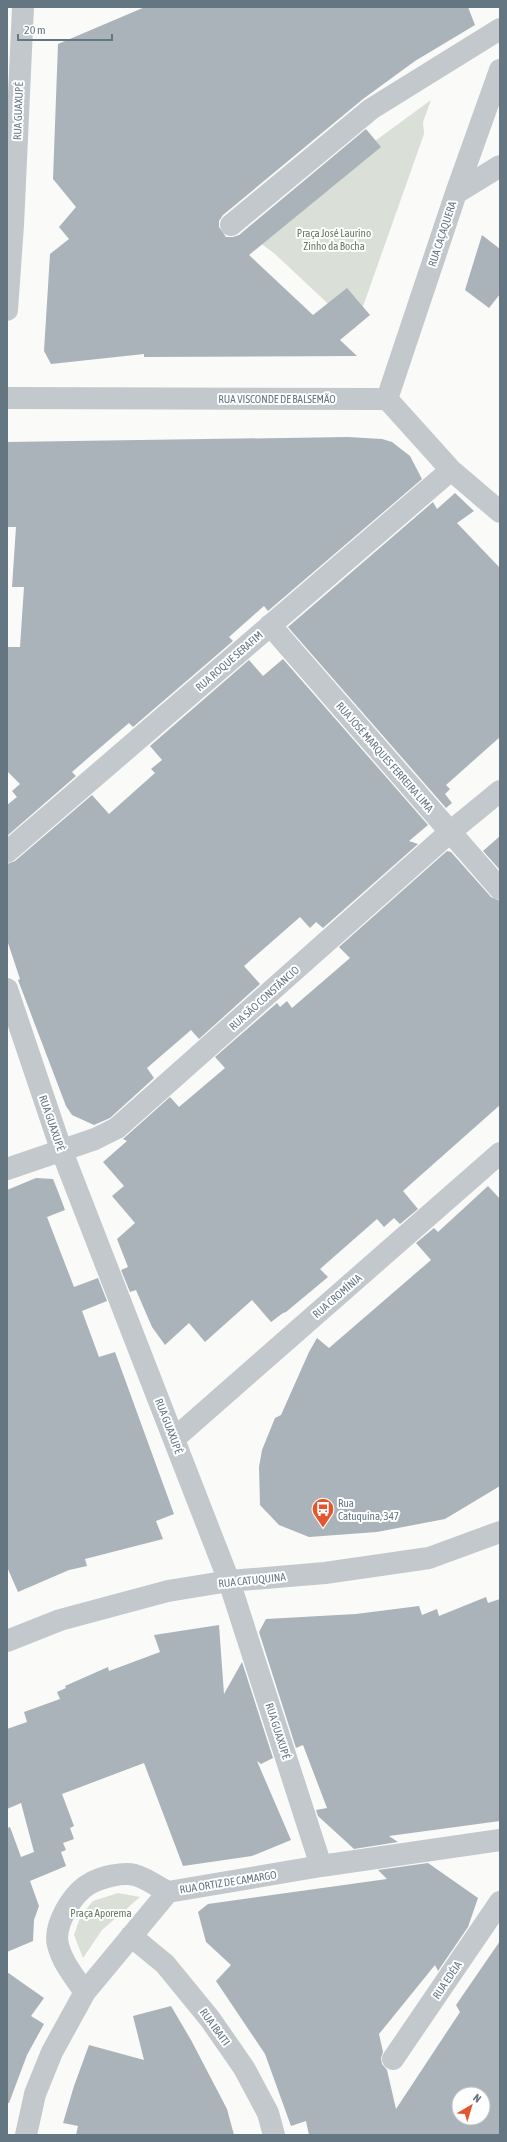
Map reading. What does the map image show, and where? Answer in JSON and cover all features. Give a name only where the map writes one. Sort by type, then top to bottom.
[{"type":"street","name":"RUA GUAXUPÉ","points":[[7,310],[28,10]]},
{"type":"street","points":[[231,225],[371,109],[500,29]]},
{"type":"street","name":"RUA CAÇAQUERA","points":[[387,400],[456,194],[500,70]]},
{"type":"street","points":[[456,194],[500,166]]},
{"type":"street","name":"RUA VISCONDE DE BALSEMÃO","points":[[7,398],[387,400]]},
{"type":"street","points":[[387,400],[451,470],[500,512]]},
{"type":"street","name":"RUA ROQUE SERAFIM","points":[[7,852],[451,470]]},
{"type":"street","name":"RUA JOSÉ MARQUES FERREIRA LIMA","points":[[270,625],[500,889]]},
{"type":"street","name":"RUA SÃO CONSTÂNCIO","points":[[7,1169],[61,1149],[95,1139],[117,1128],[450,832],[500,791]]},
{"type":"street","name":"RUA GUAXUPÉ","points":[[7,989],[61,1149],[229,1581],[321,1866]]},
{"type":"street","name":"RUA CROMÍNIA","points":[[174,1438],[500,1153]]},
{"type":"street","name":"RUA CATUQUINA","points":[[7,1641],[60,1620],[168,1591],[229,1581],[326,1573],[429,1558],[500,1532]]},
{"type":"street","name":"RUA ORTIZ DE CAMARGO","points":[[26,2135],[35,2094],[52,2052],[85,1992],[168,1892],[321,1866],[500,1840]]},
{"type":"street","points":[[85,1992],[68,1969],[57,1944],[60,1922],[70,1902],[90,1883],[112,1876],[136,1875],[168,1892]]},
{"type":"street","name":"RUA EDÉIA","points":[[393,2059],[500,1902]]},
{"type":"street","name":"RUA IBAITI","points":[[131,1936],[165,1964],[210,2019],[244,2068],[268,2113],[274,2135]]},
{"type":"green space","name":"Praça José Laurino Zinho da Bocha","points":[[431,100],[423,122],[424,134],[355,329],[275,254],[255,239],[375,141]]},
{"type":"green space","name":"Praça Aporema","points":[[118,1893],[140,1897],[102,1930],[83,1958],[74,1935],[81,1915],[93,1901]]},
{"type":"building","points":[[145,7],[468,7],[475,25],[415,61],[363,99],[223,215],[219,221],[219,227],[226,237],[239,235],[366,129],[381,147],[249,255],[313,315],[347,288],[370,315],[340,340],[357,356],[144,357],[144,354],[51,364],[44,351],[50,254],[69,239],[59,227],[76,207],[53,179],[58,44]]},
{"type":"building","points":[[482,235],[500,249],[500,294],[489,308],[465,290]]},
{"type":"building","points":[[348,437],[382,439],[392,442],[410,456],[422,479],[268,611],[264,606],[229,637],[233,641],[133,727],[129,723],[95,752],[72,772],[76,776],[7,836],[7,805],[17,797],[12,791],[20,784],[7,771],[7,647],[20,647],[24,587],[12,587],[16,527],[7,527],[7,442]]},
{"type":"building","points":[[455,493],[474,511],[457,523],[500,568],[500,737],[446,785],[450,789],[445,794],[452,803],[446,808],[288,627],[433,502],[437,509]]},
{"type":"building","points":[[283,659],[428,825],[409,841],[418,844],[323,928],[316,922],[310,928],[300,917],[244,966],[260,984],[199,1039],[191,1030],[147,1068],[154,1078],[110,1118],[94,1125],[72,1115],[66,1106],[18,980],[20,979],[7,940],[7,864],[15,861],[92,795],[109,814],[155,773],[151,769],[162,760],[150,746],[249,660],[263,676]]},
{"type":"building","points":[[500,836],[500,870],[483,851]]},
{"type":"building","points":[[447,851],[451,852],[491,897],[500,901],[500,1105],[403,1191],[418,1209],[400,1224],[394,1218],[384,1227],[377,1219],[320,1269],[328,1277],[286,1312],[271,1322],[252,1300],[205,1342],[189,1323],[165,1345],[152,1327],[136,1290],[130,1292],[121,1270],[128,1267],[117,1239],[135,1223],[112,1196],[124,1186],[103,1162],[127,1141],[123,1139],[170,1097],[179,1107],[225,1068],[215,1057],[277,1003],[280,1007],[287,1001],[292,1008],[350,958],[339,947]]},
{"type":"building","points":[[36,1178],[53,1179],[65,1210],[47,1217],[74,1287],[98,1278],[107,1301],[82,1311],[99,1357],[115,1352],[174,1514],[156,1521],[163,1539],[85,1559],[87,1566],[69,1570],[18,1592],[7,1567],[7,1190]]},
{"type":"building","points":[[488,1186],[500,1199],[500,1486],[445,1519],[377,1532],[309,1537],[279,1525],[260,1505],[259,1467],[262,1450],[275,1418],[281,1415],[309,1352],[317,1338],[329,1348],[431,1260],[416,1243],[434,1228],[438,1232]]},
{"type":"building","points":[[486,1597],[488,1603],[500,1599],[500,1821],[389,1836],[398,1842],[354,1849],[318,1816],[316,1810],[327,1808],[303,1745],[296,1748],[259,1632],[266,1619],[356,1614],[419,1606],[422,1615],[437,1609],[439,1616]]},
{"type":"building","points":[[219,1625],[224,1694],[242,1662],[273,1758],[261,1764],[257,1761],[291,1840],[252,1856],[183,1866],[144,1763],[62,1794],[74,1826],[70,1828],[74,1839],[63,1843],[66,1850],[61,1852],[66,1866],[30,1881],[39,1906],[34,1920],[33,1941],[7,1952],[7,1828],[10,1827],[21,1857],[34,1852],[21,1803],[7,1809],[7,1729],[27,1722],[24,1712],[60,1699],[57,1692],[66,1688],[65,1686],[108,1667],[109,1671],[160,1652],[154,1635]]},
{"type":"building","points":[[428,1863],[478,1898],[468,1927],[438,1971],[435,1965],[379,2034],[383,2052],[381,2058],[382,2064],[387,2070],[396,2109],[460,2012],[456,2005],[500,1941],[500,2135],[309,2135],[306,2121],[291,2126],[265,2054],[216,1981],[231,1965],[206,1942],[198,1912],[208,1904],[387,1879],[378,1870]]},
{"type":"building","points":[[7,1972],[44,1998],[31,2016],[44,2024],[27,2055],[9,2103],[7,2103]]},
{"type":"building","points":[[171,2006],[191,2040],[227,2109],[234,2135],[76,2135],[78,2126],[63,2123],[74,2086],[89,2045],[144,2060],[133,2016]]},
{"type":"place","name":"Rua Catuquina, 347","points":[[323,1528]]}]
